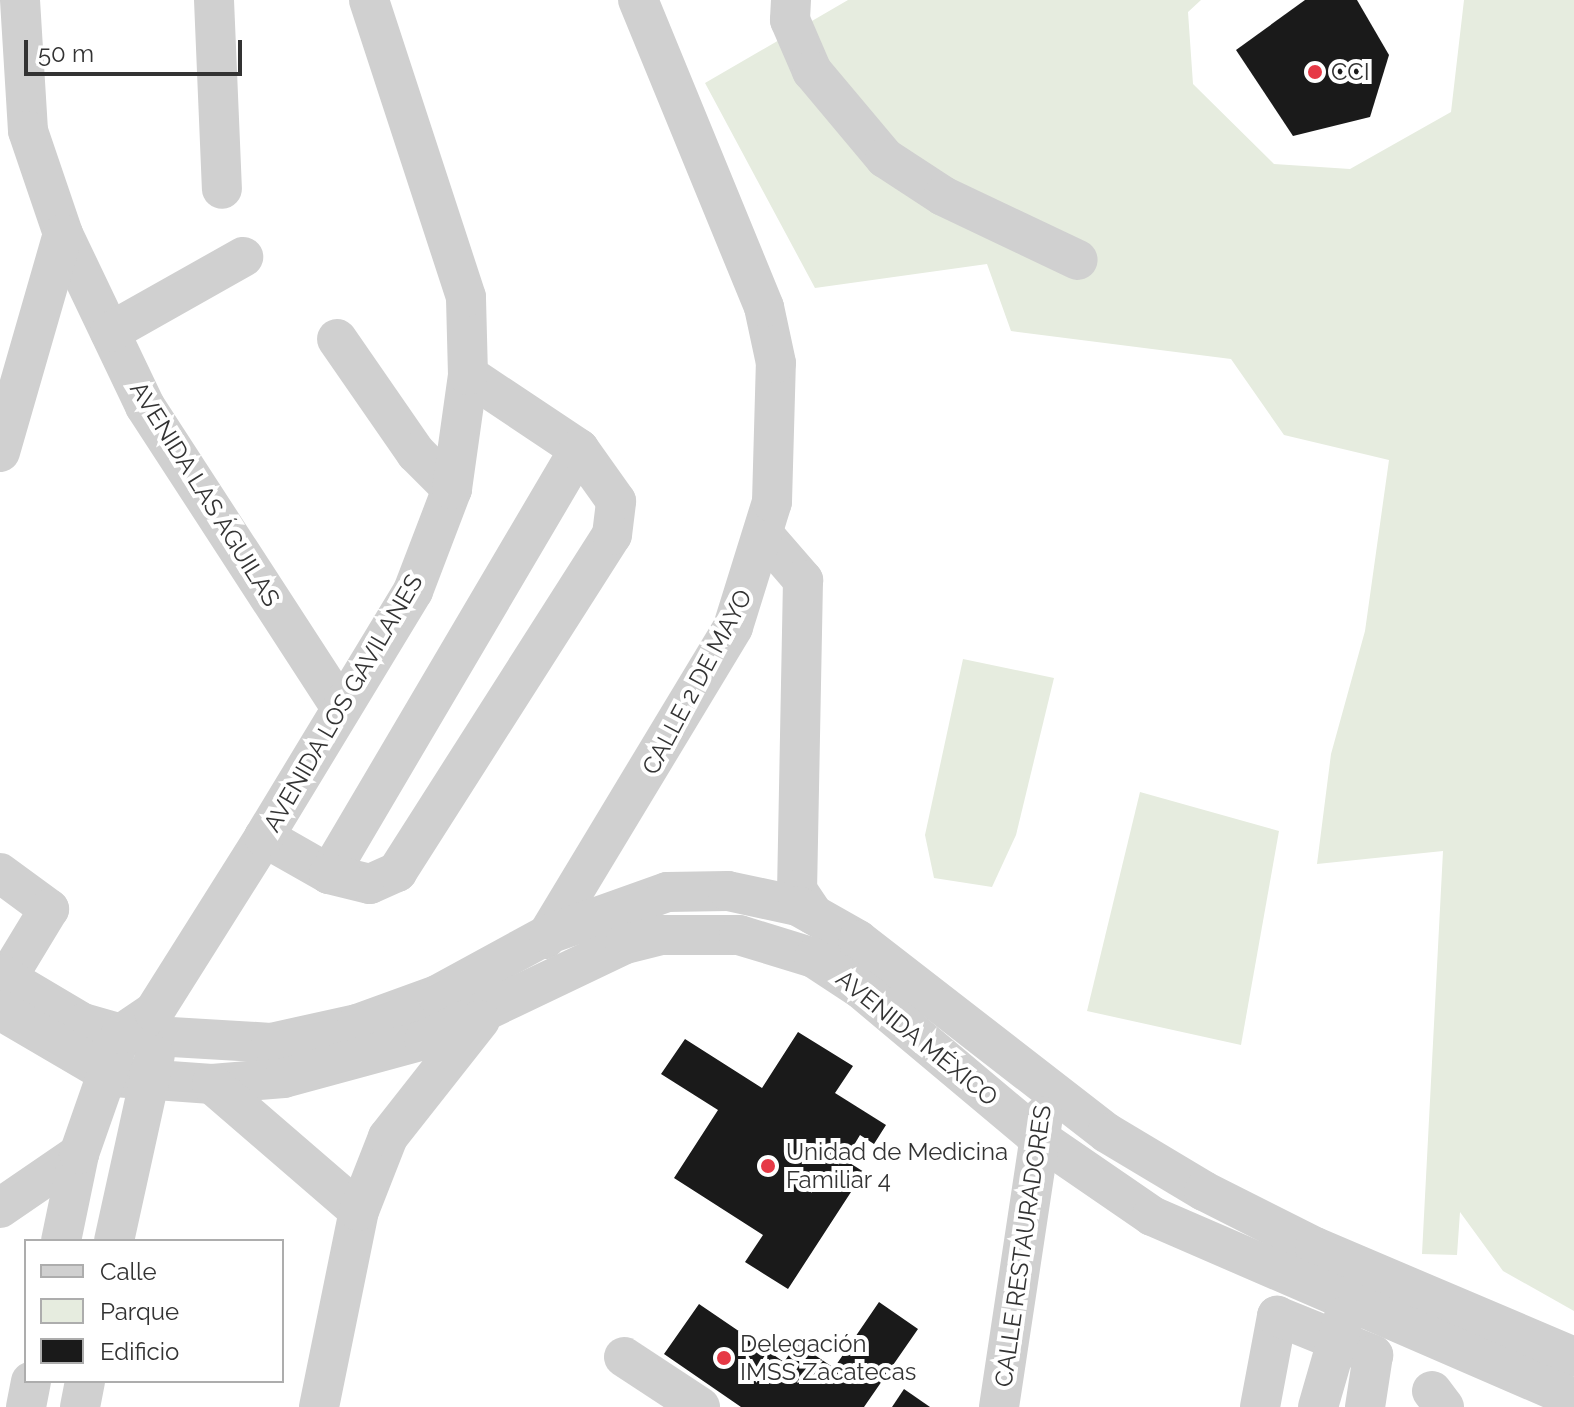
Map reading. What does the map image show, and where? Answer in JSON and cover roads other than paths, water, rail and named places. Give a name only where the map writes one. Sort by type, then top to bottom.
[{"type":"street","name":"AVENIDA LAS ÁGUILAS","points":[[20,0],[28,131],[63,234],[145,406],[339,705]]},
{"type":"street","points":[[214,0],[222,189]]},
{"type":"street","name":"AVENIDA LOS GAVILANES","points":[[61,1239],[79,1154],[104,1073],[144,1029],[264,837],[339,705],[413,591],[452,489],[468,375],[459,261],[369,0]]},
{"type":"street","name":"CALLE 2 DE MAYO","points":[[319,1407],[359,1211],[388,1137],[549,934],[733,627],[764,535],[778,427],[776,363],[764,307],[638,0]]},
{"type":"street","points":[[791,0],[790,20],[812,71],[885,158],[943,196],[1078,260]]},
{"type":"street","points":[[0,452],[63,234]]},
{"type":"street","points":[[110,332],[243,257]]},
{"type":"street","points":[[337,339],[416,453],[452,489]]},
{"type":"street","points":[[264,837],[329,874],[370,884],[397,872],[612,535],[616,501],[579,449],[468,375]]},
{"type":"street","points":[[329,874],[579,449]]},
{"type":"street","points":[[764,535],[803,580],[797,890],[814,915]]},
{"type":"street","points":[[0,873],[49,909],[2,988]]},
{"type":"street","name":"AVENIDA MÉXICO","points":[[2,988],[83,1023],[271,1043],[357,1024],[437,995],[549,934],[667,892],[728,891],[814,915],[858,940],[1107,1133],[1204,1191],[1315,1247],[1574,1357]]},
{"type":"street","name":"AVENIDA MÉXICO","points":[[2,988],[104,1073],[148,1082],[212,1084],[353,1063],[424,1040],[625,944],[662,935],[739,935],[814,958],[861,989],[1040,1139],[1152,1216],[1342,1322],[1574,1399]]},
{"type":"street","name":"AVENIDA LOS GAVILANES","points":[[114,1239],[148,1082],[144,1029]]},
{"type":"street","points":[[212,1084],[359,1211]]},
{"type":"street","name":"CALLE RESTAURADORES","points":[[999,1407],[1047,1084]]},
{"type":"street","points":[[0,1208],[79,1154]]},
{"type":"street","points":[[1260,1407],[1277,1316],[1342,1322],[1373,1355],[1365,1407]]},
{"type":"street","points":[[1318,1407],[1342,1322]]},
{"type":"street","points":[[624,1357],[700,1407]]},
{"type":"street","points":[[26,1407],[31,1383]]},
{"type":"street","points":[[80,1407],[85,1383]]},
{"type":"place","name":"CCI","points":[[1315,72]]},
{"type":"place","name":"Unidad de Medicina Familiar 4","points":[[768,1166]]},
{"type":"place","name":"Delegación IMSS Zacatecas","points":[[724,1358]]}]
